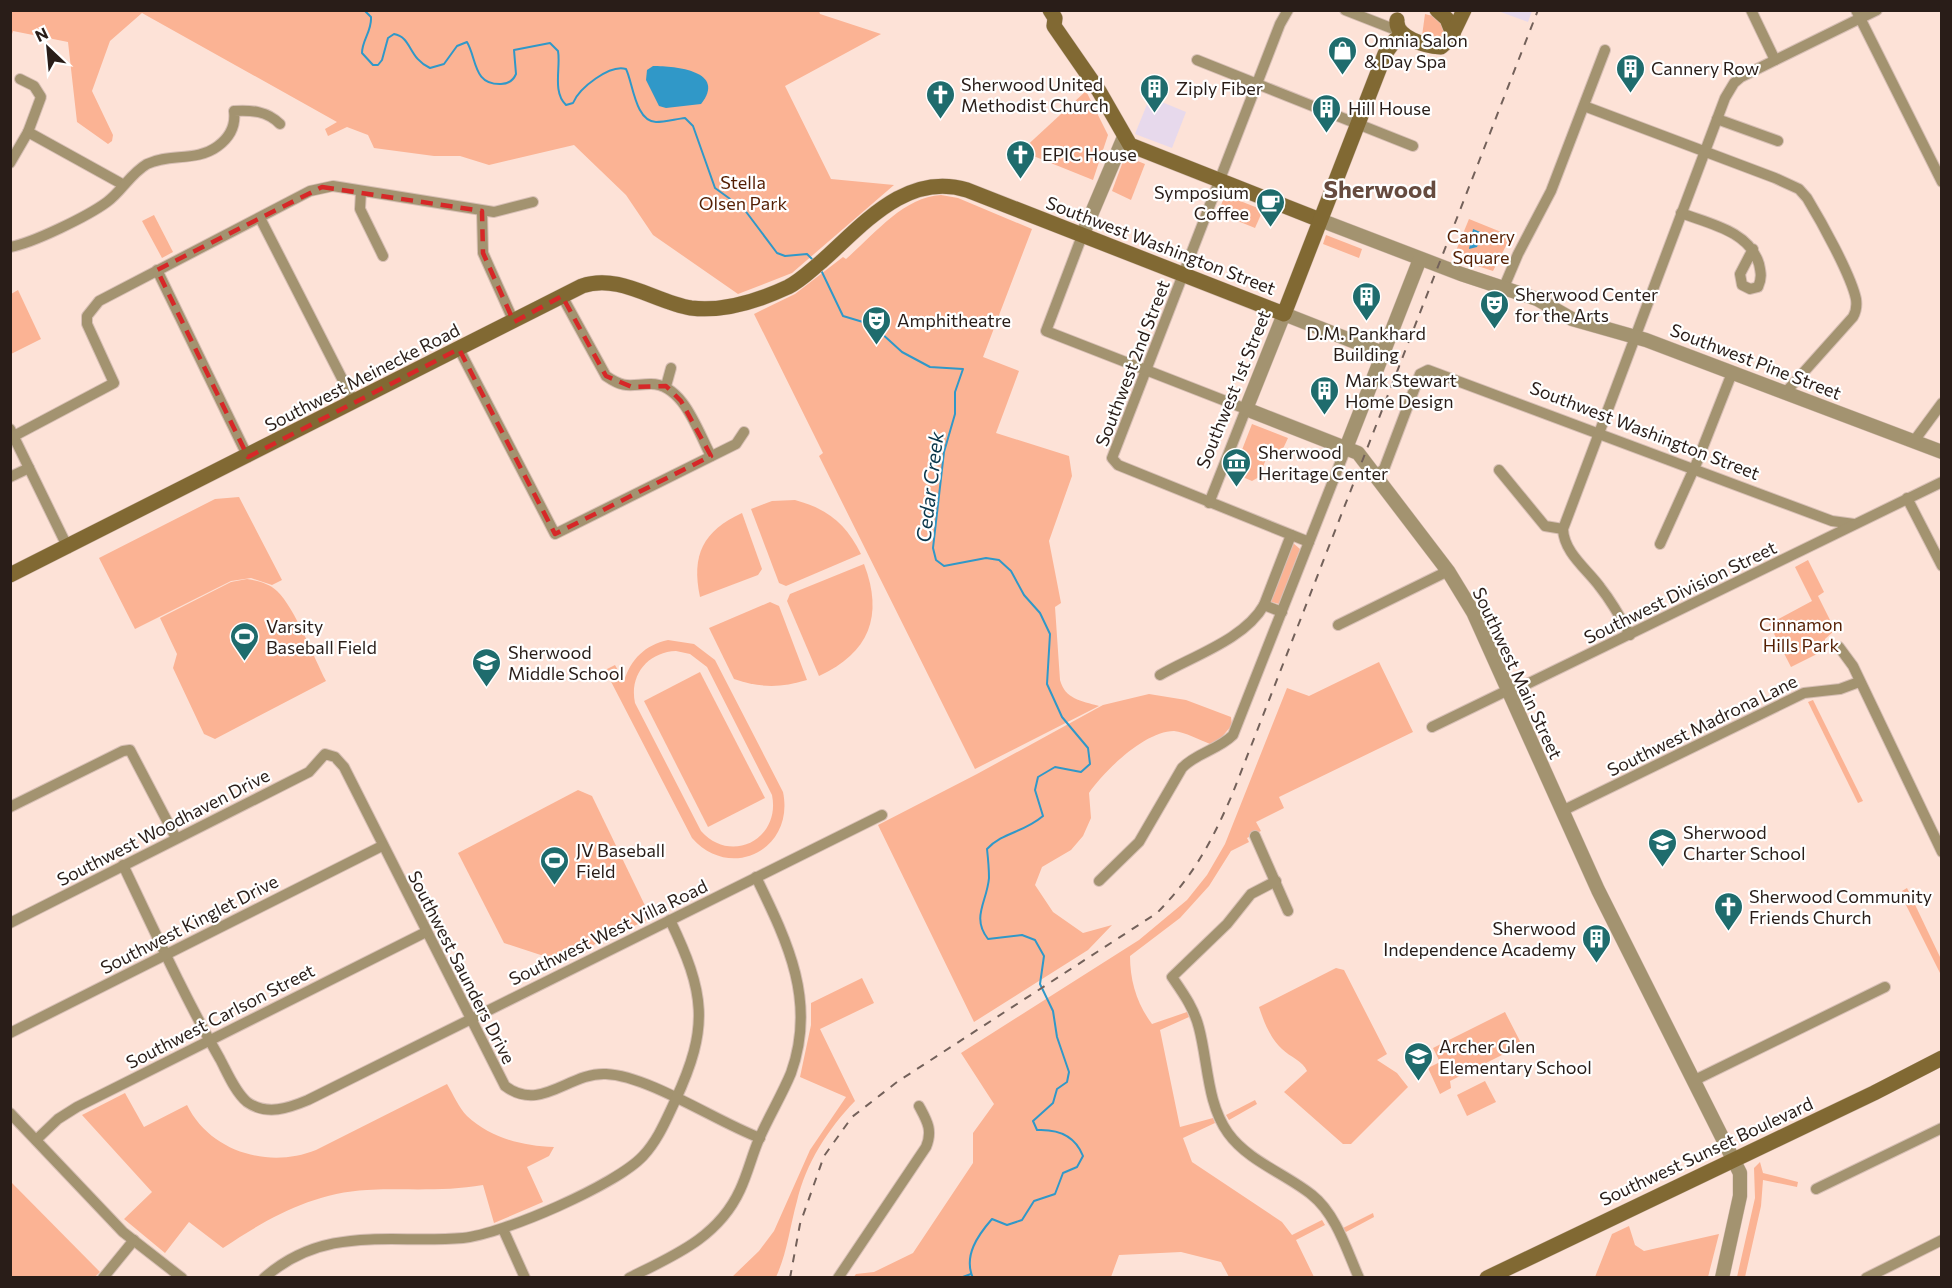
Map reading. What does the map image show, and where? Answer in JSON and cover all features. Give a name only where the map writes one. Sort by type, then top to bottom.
[{"type":"main road","points":[[1437,10],[1447,19],[1449,40]]},
{"type":"main road","points":[[1397,19],[1398,28],[1405,36],[1432,45],[1449,40],[1464,10]]},
{"type":"main road","points":[[1047,18],[1099,91],[1124,137]]},
{"type":"main road","name":"Southwest 1st Street","points":[[1384,54],[1383,50],[1397,19]]},
{"type":"main road","name":"Southwest 1st Street","points":[[1284,314],[1384,54],[1395,40],[1405,36]]},
{"type":"main road","name":"Southwest Pine Street","points":[[1124,137],[1134,147],[1320,220]]},
{"type":"main road","name":"Southwest Washington Street","points":[[743,302],[788,287],[804,277],[898,197],[932,185],[967,190],[1284,314]]},
{"type":"main road","name":"Southwest Meinecke Road","points":[[10,575],[68,548],[582,286],[603,282],[693,308],[712,309],[743,302]]},
{"type":"main road","name":"Southwest Sunset Boulevard","points":[[1487,1278],[1734,1161],[1941,1058]]},
{"type":"street","name":"Southwest 2nd Street","points":[[1209,503],[1113,461],[1256,85],[1280,24],[1288,10]]},
{"type":"street","points":[[1345,10],[1397,19]]},
{"type":"street","points":[[1751,10],[1775,60]]},
{"type":"street","points":[[1630,635],[1604,593],[1569,549],[1563,529],[1717,119],[1734,83],[1858,15],[1877,10]]},
{"type":"street","points":[[1858,15],[1941,182]]},
{"type":"street","points":[[1504,287],[1518,254],[1544,207],[1605,50]]},
{"type":"street","points":[[1197,60],[1413,146]]},
{"type":"street","points":[[10,163],[28,132],[41,97],[34,86],[20,79]]},
{"type":"street","points":[[1584,106],[1775,178],[1803,193],[1855,296],[1856,308],[1853,318],[1785,393]]},
{"type":"street","points":[[10,247],[34,240],[105,203],[122,184],[150,163],[207,152],[217,147],[232,131],[235,120],[234,111],[265,114],[280,124]]},
{"type":"street","points":[[1717,119],[1778,141]]},
{"type":"street","points":[[28,132],[122,184]]},
{"type":"street","points":[[1082,236],[1124,137]]},
{"type":"street","points":[[68,548],[12,432],[114,383],[89,332],[87,316],[99,301],[321,187],[333,186],[482,211],[507,210],[532,202]]},
{"type":"street","points":[[361,191],[360,209],[383,256]]},
{"type":"street","points":[[482,211],[483,254],[514,322]]},
{"type":"street","points":[[1681,213],[1734,234],[1753,249]]},
{"type":"street","points":[[260,218],[354,402]]},
{"type":"street","name":"Southwest Pine Street","points":[[1320,220],[1420,259],[1537,299],[1566,317],[1732,373],[1941,452]]},
{"type":"street","name":"Southwest Main Street","points":[[1082,236],[1046,331],[1358,453],[1448,571],[1473,612],[1598,890],[1695,1080],[1740,1176],[1740,1196],[1722,1278]]},
{"type":"street","points":[[1099,881],[1139,842],[1182,768],[1191,760],[1222,745],[1233,735],[1420,259]]},
{"type":"street","points":[[157,270],[248,457]]},
{"type":"street","points":[[562,296],[606,376],[619,384],[632,387],[651,384],[666,386],[681,400],[711,456]]},
{"type":"street","name":"Southwest Washington Street","points":[[1284,314],[1383,353]]},
{"type":"street","name":"Southwest 1st Street","points":[[1209,503],[1284,314]]},
{"type":"street","points":[[459,349],[555,534],[736,444],[744,432]]},
{"type":"street","points":[[666,386],[671,368]]},
{"type":"street","name":"Southwest Washington Street","points":[[1375,476],[1384,470],[1423,371],[1428,370],[1832,521],[1854,524]]},
{"type":"street","points":[[1660,544],[1732,373]]},
{"type":"street","points":[[1914,441],[1941,403]]},
{"type":"street","points":[[10,477],[29,468]]},
{"type":"street","points":[[1499,470],[1545,526],[1563,529]]},
{"type":"street","name":"Southwest Division Street","points":[[1432,727],[1630,635],[1941,482]]},
{"type":"street","points":[[1907,498],[1941,566]]},
{"type":"street","points":[[1209,503],[1309,542]]},
{"type":"street","points":[[1160,675],[1249,626],[1264,605],[1291,535]]},
{"type":"street","points":[[1338,625],[1448,571]]},
{"type":"street","points":[[1264,605],[1282,612]]},
{"type":"street","points":[[1839,647],[1848,656],[1939,839],[1941,852]]},
{"type":"street","name":"Southwest Madrona Lane","points":[[1562,811],[1804,693],[1840,689],[1859,682]]},
{"type":"street","points":[[10,807],[123,751],[130,750],[176,838]]},
{"type":"street","name":"Southwest Woodhaven Drive","points":[[10,922],[309,772],[325,754]]},
{"type":"street","name":"Southwest Saunders Drive","points":[[325,754],[335,757],[344,767],[501,1081],[518,1094],[543,1095],[579,1079],[605,1074],[629,1078],[760,1138]]},
{"type":"street","name":"Southwest West Villa Road","points":[[123,865],[209,1040],[246,1101],[271,1110],[290,1108],[308,1100],[882,815]]},
{"type":"street","points":[[1255,836],[1288,911]]},
{"type":"street","name":"Southwest Kinglet Drive","points":[[10,1033],[382,846]]},
{"type":"street","points":[[628,1278],[684,1250],[715,1227],[741,1189],[760,1138],[791,1071],[799,1042],[798,984],[788,944],[756,877]]},
{"type":"street","points":[[1276,881],[1251,894],[1227,924],[1172,977],[1188,998],[1197,1020],[1216,1109],[1228,1133],[1245,1149],[1314,1196],[1329,1215],[1359,1278]]},
{"type":"street","points":[[264,1278],[293,1257],[326,1244],[375,1238],[463,1238],[503,1229],[627,1171],[650,1148],[676,1099],[694,1054],[699,1019],[698,996],[692,968],[670,920]]},
{"type":"street","name":"Southwest Carlson Street","points":[[36,1140],[58,1119],[77,1107],[426,932]]},
{"type":"street","points":[[1695,1080],[1885,987]]},
{"type":"street","points":[[838,1278],[926,1147],[930,1137],[929,1125],[919,1106]]},
{"type":"street","points":[[10,1113],[134,1240],[182,1278]]},
{"type":"street","points":[[1816,1189],[1941,1128]]},
{"type":"street","points":[[503,1229],[525,1278]]},
{"type":"street","points":[[103,1278],[134,1240]]},
{"type":"street","points":[[1866,1278],[1941,1240]]},
{"type":"highlighted area","points":[[322,187],[482,211],[483,253],[514,322],[562,296],[606,376],[632,387],[666,386],[681,401],[711,456],[555,534],[459,349],[248,457],[157,270]]},
{"type":"shaded area","points":[[1532,10],[1528,22],[1498,11]]},
{"type":"shaded area","points":[[1150,97],[1186,112],[1172,148],[1135,134]]},
{"type":"green space","name":"Stella Olsen Park","points":[[11,10],[819,11],[820,14],[881,34],[785,86],[831,179],[894,185],[792,273],[738,294],[653,235],[626,195],[574,145],[489,165],[460,156],[434,156],[374,148],[368,135],[347,127],[328,136],[325,129],[337,122],[142,13],[110,41],[92,91],[113,135],[112,141],[108,144],[77,122],[68,42],[13,31],[11,37]]},
{"type":"green space","points":[[1425,14],[1437,17],[1446,29],[1444,37],[1436,41],[1422,36]]},
{"type":"green space","points":[[1086,91],[1108,135],[1093,180],[1021,151]]},
{"type":"green space","points":[[1125,156],[1145,164],[1131,200],[1112,191]]},
{"type":"green space","points":[[941,195],[958,198],[1032,229],[983,357],[1019,371],[996,433],[1069,456],[1072,476],[1049,541],[1061,603],[1055,607],[1060,680],[1070,695],[1080,701],[1099,706],[975,769],[819,456],[823,453],[754,314],[795,294],[843,257],[846,259],[878,229],[914,202]]},
{"type":"green space","points":[[1225,195],[1263,210],[1255,228],[1218,213]]},
{"type":"green space","points":[[154,215],[173,252],[162,258],[142,221]]},
{"type":"green space","name":"Cannery Square","points":[[1469,219],[1511,236],[1493,271],[1453,258]]},
{"type":"green space","points":[[1326,235],[1362,249],[1359,258],[1323,244]]},
{"type":"green space","points":[[18,290],[41,339],[11,354],[11,294]]},
{"type":"green space","points":[[1252,424],[1288,438],[1281,453],[1270,449],[1259,477],[1252,481],[1233,473]]},
{"type":"green space","points":[[239,497],[282,580],[272,585],[251,578],[231,581],[135,629],[99,558],[215,499]]},
{"type":"green space","points":[[795,500],[817,508],[835,519],[849,534],[861,554],[786,586],[779,583],[751,509],[772,501]]},
{"type":"green space","points":[[742,513],[762,569],[758,575],[700,597],[697,569],[703,546],[718,528]]},
{"type":"green space","points":[[1293,543],[1300,549],[1279,604],[1268,601]]},
{"type":"green space","name":"Cinnamon Hills Park","points":[[1808,560],[1824,592],[1818,596],[1835,630],[1825,639],[1823,651],[1791,667],[1769,624],[1812,601],[1795,567]]},
{"type":"green space","points":[[864,564],[872,600],[872,616],[868,631],[850,656],[819,676],[787,601],[790,594]]},
{"type":"green space","name":"Varsity Baseball Field","points":[[247,579],[270,586],[284,599],[326,681],[215,739],[204,734],[173,668],[177,654],[160,618],[231,582]]},
{"type":"green space","points":[[770,602],[779,606],[807,680],[770,686],[734,679],[709,628]]},
{"type":"green space","points":[[668,640],[694,644],[715,660],[783,792],[784,812],[779,829],[770,843],[757,853],[741,858],[724,857],[708,851],[692,838],[605,670],[615,665],[624,681],[640,654]],"holes":[[[676,651],[690,654],[707,667],[772,795],[773,811],[769,824],[761,835],[739,846],[726,846],[713,841],[701,831],[635,703],[635,683],[643,667],[649,661],[666,652]]]},
{"type":"green space","points":[[1379,662],[1413,732],[1279,797],[1284,808],[1256,822],[1261,831],[1247,838],[1249,842],[1231,851],[1209,886],[1180,918],[1130,956],[1135,992],[1152,1024],[1187,1012],[1189,1017],[1160,1030],[1180,1127],[1213,1118],[1215,1123],[1183,1138],[1192,1162],[1282,1222],[1292,1235],[1322,1220],[1325,1225],[1296,1240],[1314,1277],[1229,1277],[1221,1262],[1181,1252],[1119,1255],[1111,1277],[853,1278],[856,1274],[874,1272],[913,1253],[973,1163],[973,1133],[994,1104],[961,1053],[1139,940],[1187,900],[1207,875],[1225,844],[1287,688],[1309,696]]},
{"type":"green space","points":[[700,672],[765,798],[708,827],[644,701]]},
{"type":"green space","points":[[1149,694],[1186,700],[1231,717],[1232,725],[1221,738],[1210,744],[1188,734],[1174,731],[1151,738],[1126,754],[1096,784],[1089,793],[1091,818],[1083,836],[1071,850],[1042,867],[1035,885],[1053,912],[1083,933],[1112,925],[1088,950],[974,1022],[878,825],[1103,705]]},
{"type":"green space","points":[[1813,700],[1863,801],[1858,803],[1808,702]]},
{"type":"green space","name":"JV Baseball Field","points":[[578,790],[592,796],[651,918],[559,961],[504,943],[458,853]]},
{"type":"green space","points":[[1907,888],[1941,959],[1941,975],[1903,899],[1902,891]]},
{"type":"green space","points":[[1336,968],[1344,970],[1387,1054],[1377,1060],[1397,1073],[1408,1087],[1351,1144],[1343,1144],[1284,1092],[1307,1071],[1303,1064],[1285,1052],[1274,1040],[1259,1007]]},
{"type":"green space","points":[[862,978],[874,1003],[820,1029],[855,1101],[827,1135],[806,1173],[776,1277],[732,1277],[759,1251],[774,1231],[810,1150],[846,1097],[800,1077],[811,1025],[811,1003]]},
{"type":"green space","points":[[1505,1012],[1522,1045],[1450,1081],[1451,1088],[1440,1094],[1428,1068],[1440,1062],[1433,1048]]},
{"type":"green space","points":[[1485,1081],[1496,1102],[1467,1116],[1457,1095]]},
{"type":"green space","points":[[447,1084],[464,1113],[486,1130],[519,1143],[554,1147],[549,1156],[527,1167],[543,1202],[494,1223],[483,1185],[347,1192],[291,1209],[223,1248],[189,1222],[165,1253],[124,1219],[152,1192],[82,1115],[125,1093],[144,1127],[187,1105],[210,1135],[226,1145],[261,1157],[279,1158],[316,1150]]},
{"type":"green space","points":[[1255,1100],[1257,1104],[1229,1120],[1226,1115]]},
{"type":"green space","points":[[1760,1162],[1763,1173],[1798,1182],[1797,1187],[1763,1180],[1761,1206],[1745,1277],[1737,1277],[1755,1198],[1754,1168]]},
{"type":"green space","points":[[11,1182],[100,1272],[95,1277],[11,1277]]},
{"type":"green space","points":[[1373,1213],[1374,1217],[1346,1232],[1343,1228]]},
{"type":"green space","points":[[1629,1226],[1635,1245],[1644,1251],[1719,1234],[1708,1277],[1595,1277],[1612,1234]]},
{"type":"water","points":[[653,66],[685,69],[703,77],[708,84],[707,93],[701,104],[666,108],[659,106],[646,80],[647,70]]},
{"type":"water","points":[[1473,229],[1483,233],[1477,247],[1469,249]]},
{"type":"waterway","name":"Cedar Creek","points":[[332,10],[339,10]]},
{"type":"waterway","name":"Cedar Creek","points":[[364,10],[371,17],[371,22],[362,53],[373,65],[378,65],[382,60],[388,38],[394,34],[404,39],[418,59],[430,68],[444,64],[457,46],[467,42],[481,76],[492,83],[504,84],[512,80],[516,74],[514,50],[550,43],[558,51],[559,93],[566,105],[573,103],[576,97],[596,78],[612,70],[626,69],[643,115],[656,122],[685,118],[693,126],[715,188],[744,209],[777,253],[785,256],[807,254],[814,261]]},
{"type":"waterway","name":"Cedar Creek","points":[[821,270],[843,316],[863,322],[880,332],[902,352],[930,367],[963,369],[955,392],[955,414],[944,452],[933,548],[936,560],[944,566],[986,558],[999,560],[1011,571],[1024,595],[1040,613],[1050,634],[1047,684],[1062,717],[1088,748],[1090,764],[1081,772],[1055,767],[1038,777],[1035,790],[1043,816],[1036,822],[993,843],[987,849],[989,878],[980,916],[983,931],[988,939],[1022,935],[1035,940],[1044,956],[1040,984],[1053,1011],[1057,1037],[1069,1072],[1067,1082],[1057,1089],[1053,1103],[1033,1121],[1037,1130],[1059,1132],[1070,1138],[1083,1156],[1077,1167],[1063,1173],[1055,1194],[1034,1201],[1022,1220],[1007,1225],[992,1219],[977,1239],[971,1254],[970,1270],[973,1278]]},
{"type":"waterway","points":[[960,1278],[971,1274]]},
{"type":"railway","points":[[790,1278],[800,1224],[824,1156],[852,1117],[897,1082],[1157,913],[1200,858],[1232,795],[1538,10]]},
{"type":"place","name":"Omnia Salon & Day Spa","points":[[1343,76]]},
{"type":"place","name":"Cannery Row","points":[[1630,94]]},
{"type":"place","name":"Ziply Fiber","points":[[1155,114]]},
{"type":"place","name":"Sherwood United Methodist Church","points":[[940,120]]},
{"type":"place","name":"Hill House","points":[[1327,134]]},
{"type":"place","name":"EPIC House","points":[[1021,180]]},
{"type":"place","name":"Symposium Coffee","points":[[1270,228]]},
{"type":"place","name":"D.M. Pankhard Building","points":[[1366,322]]},
{"type":"place","name":"Sherwood Center for the Arts","points":[[1494,330]]},
{"type":"place","name":"Amphitheatre","points":[[876,346]]},
{"type":"place","name":"Mark Stewart Home Design","points":[[1324,416]]},
{"type":"place","name":"Sherwood Heritage Center","points":[[1237,488]]},
{"type":"place","name":"Varsity Baseball Field","points":[[245,662]]},
{"type":"place","name":"Sherwood Middle School","points":[[487,688]]},
{"type":"place","name":"Sherwood Charter School","points":[[1662,868]]},
{"type":"place","name":"JV Baseball Field","points":[[555,886]]},
{"type":"place","name":"Sherwood Community Friends Church","points":[[1728,932]]},
{"type":"place","name":"Sherwood Independence Academy","points":[[1597,964]]},
{"type":"place","name":"Archer Glen Elementary School","points":[[1418,1082]]},
{"type":"district","name":"Sherwood","points":[[1380,188]]}]
